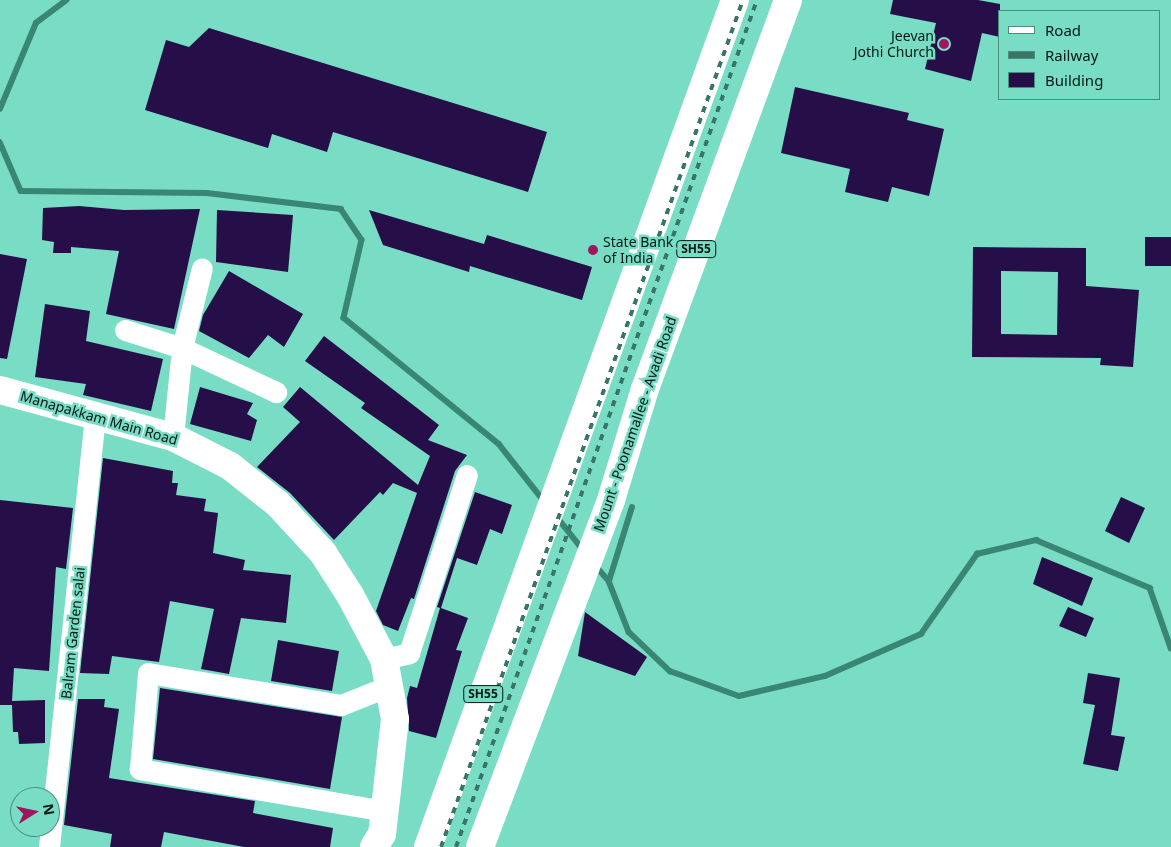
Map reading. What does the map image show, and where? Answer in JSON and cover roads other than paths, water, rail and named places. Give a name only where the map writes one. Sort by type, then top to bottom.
[{"type":"main road","name":"SH55","points":[[428,847],[537,540],[564,473],[735,0]]},
{"type":"main road","name":"Mount - Poonamallee - Avadi Road","points":[[480,847],[578,582],[611,500],[645,389],[788,0]]},
{"type":"main road","name":"Manapakkam Main Road","points":[[0,390],[95,418],[173,437],[230,466],[278,504],[323,553],[350,595],[384,660],[395,719],[382,835]]},
{"type":"street","points":[[173,437],[182,348],[202,268]]},
{"type":"street","points":[[125,330],[182,348],[276,392]]},
{"type":"street","name":"Balram Garden salai","points":[[49,847],[95,418]]},
{"type":"street","points":[[384,660],[409,653],[467,475]]},
{"type":"street","points":[[382,835],[140,769],[148,673],[341,705],[389,686]]},
{"type":"waterway","points":[[0,109],[36,23],[66,0]]},
{"type":"waterway","points":[[0,142],[21,191],[207,193],[341,209],[362,240],[344,318],[499,444],[545,502]]},
{"type":"waterway","points":[[609,581],[632,507]]},
{"type":"waterway","points":[[557,517],[584,551]]},
{"type":"waterway","points":[[596,566],[609,581],[629,632],[670,671],[739,696],[825,676],[921,634],[977,554],[1036,540],[1150,588],[1171,648]]},
{"type":"railway","points":[[441,847],[743,0]]},
{"type":"railway","points":[[456,847],[757,0]]},
{"type":"place","name":"Jeevan Jothi Church","points":[[944,44]]},
{"type":"place","name":"State Bank of India","points":[[593,250]]}]
